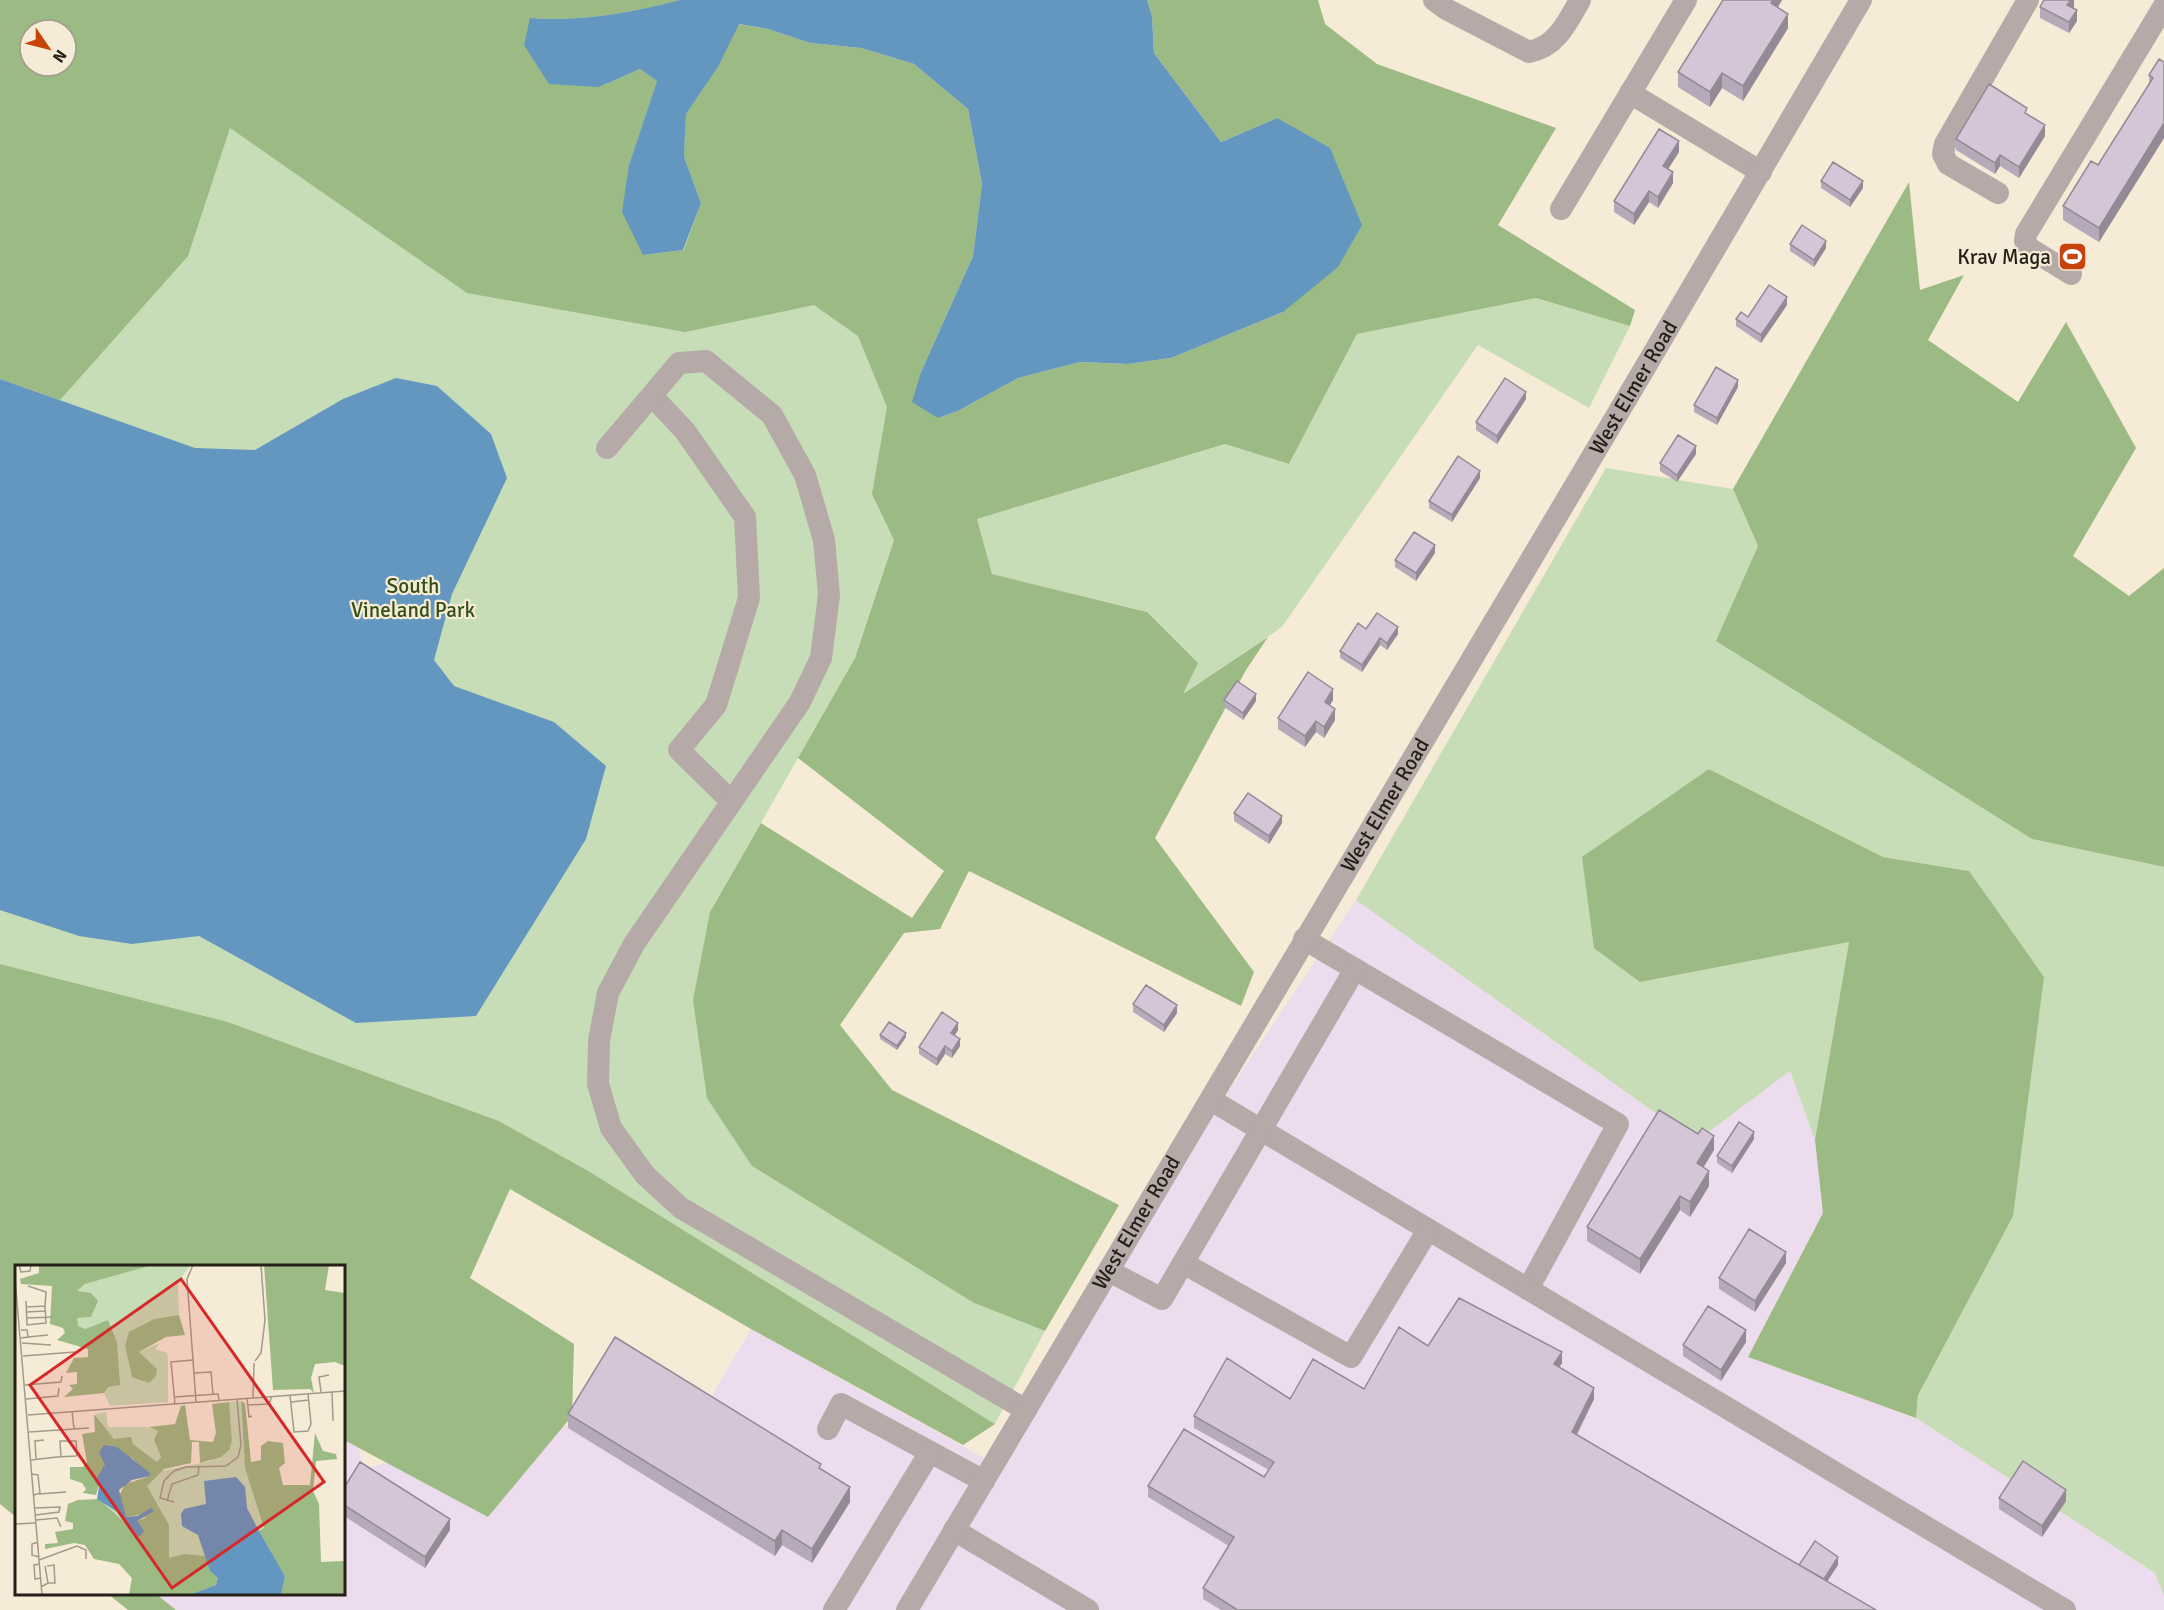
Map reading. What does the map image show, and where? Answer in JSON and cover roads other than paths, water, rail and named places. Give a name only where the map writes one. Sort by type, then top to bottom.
[{"type":"street","points":[[1434,0],[1446,9],[1529,52],[1553,42],[1580,0]]},
{"type":"street","points":[[1561,209],[1686,0]]},
{"type":"street","name":"West Elmer Road","points":[[907,1610],[1211,1100],[1304,939],[1444,710],[1861,0]]},
{"type":"street","points":[[1998,194],[1948,164],[1943,154],[1945,144],[2028,0]]},
{"type":"street","points":[[2071,274],[2029,248],[2025,241],[2026,234],[2164,6]]},
{"type":"street","points":[[1630,93],[1761,172]]},
{"type":"street","points":[[607,448],[679,363],[706,361],[772,415],[805,475],[824,540],[829,596],[821,658],[800,702],[634,944],[608,993],[599,1041],[598,1084],[611,1128],[645,1175],[681,1208],[1026,1410]]},
{"type":"street","points":[[652,396],[685,431],[745,516],[749,598],[716,705],[679,750],[731,801]]},
{"type":"street","points":[[1304,939],[1618,1124],[1528,1289]]},
{"type":"street","points":[[1109,1271],[1162,1299],[1355,969]]},
{"type":"street","points":[[1211,1100],[2065,1610]]},
{"type":"street","points":[[1183,1263],[1351,1357],[1428,1230]]},
{"type":"street","points":[[828,1429],[842,1404],[984,1481]]},
{"type":"street","points":[[834,1610],[930,1452]]},
{"type":"street","points":[[954,1530],[1088,1610]]},
{"type":"water","points":[[680,0],[1147,0],[1152,16],[1154,53],[1221,142],[1277,118],[1330,148],[1362,225],[1338,267],[1283,312],[1171,358],[1128,364],[1080,362],[1018,378],[958,411],[938,418],[912,402],[921,372],[973,256],[982,184],[968,109],[914,64],[861,48],[810,43],[768,29],[739,24],[718,67],[686,114],[684,157],[701,203],[683,250],[643,255],[622,212],[629,165],[657,81],[640,69],[599,87],[549,84],[524,45],[530,18],[568,19],[606,15]]},
{"type":"water","points":[[396,378],[437,386],[491,434],[507,478],[452,594],[434,660],[454,686],[554,722],[606,766],[586,839],[476,1016],[356,1023],[199,936],[132,944],[79,936],[0,910],[0,379],[195,448],[255,450],[343,399]]},
{"type":"place","name":"Krav Maga","points":[[2072,257]]},
{"type":"park label","name":"South Vineland Park","points":[[413,598]]}]
